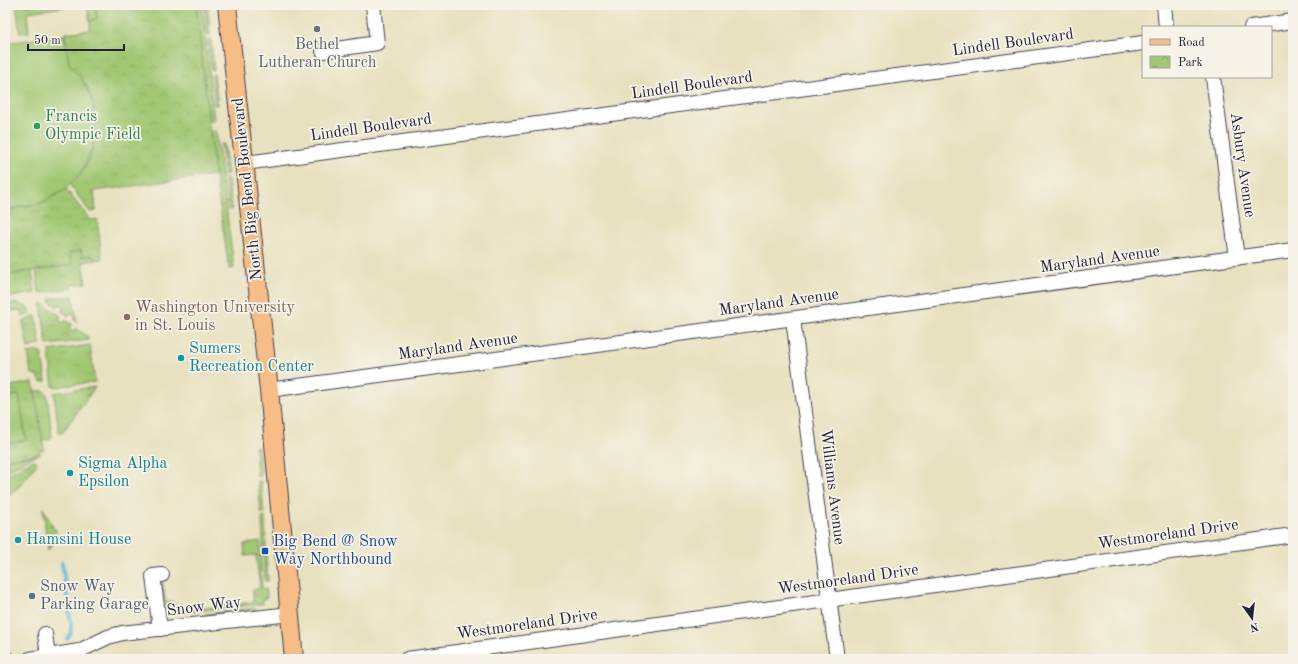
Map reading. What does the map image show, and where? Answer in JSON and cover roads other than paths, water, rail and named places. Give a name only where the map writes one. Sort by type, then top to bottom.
[{"type":"main road","name":"North Big Bend Boulevard","points":[[227,5],[269,390],[294,659]]},
{"type":"street","points":[[323,51],[378,43],[373,5]]},
{"type":"street","points":[[1164,5],[1166,26]]},
{"type":"street","points":[[1258,26],[1293,21]]},
{"type":"street","name":"Lindell Boulevard","points":[[245,163],[1142,43]]},
{"type":"street","name":"Asbury Avenue","points":[[1213,78],[1237,258]]},
{"type":"street","name":"Maryland Avenue","points":[[269,390],[1293,250]]},
{"type":"street","name":"Williams Avenue","points":[[793,318],[837,659]]},
{"type":"street","name":"Westmoreland Drive","points":[[407,659],[1293,535]]},
{"type":"street","points":[[160,629],[153,576],[162,575]]},
{"type":"street","name":"Snow Way","points":[[30,659],[79,651],[108,637],[122,633],[290,614]]},
{"type":"street","points":[[45,634],[48,656]]},
{"type":"waterway","points":[[62,563],[71,624],[71,633],[67,639]]},
{"type":"place","name":"Bethel Lutheran Church","points":[[317,29]]},
{"type":"place","name":"Francis Olympic Field","points":[[37,126]]},
{"type":"place","name":"Washington University in St. Louis","points":[[127,317]]},
{"type":"place","name":"Sumers Recreation Center","points":[[181,358]]},
{"type":"place","name":"Sigma Alpha Epsilon","points":[[70,473]]},
{"type":"place","name":"Hamsini House","points":[[18,540]]},
{"type":"place","name":"Big Bend @ Snow Way Northbound","points":[[265,551]]},
{"type":"place","name":"Snow Way Parking Garage","points":[[32,596]]}]
